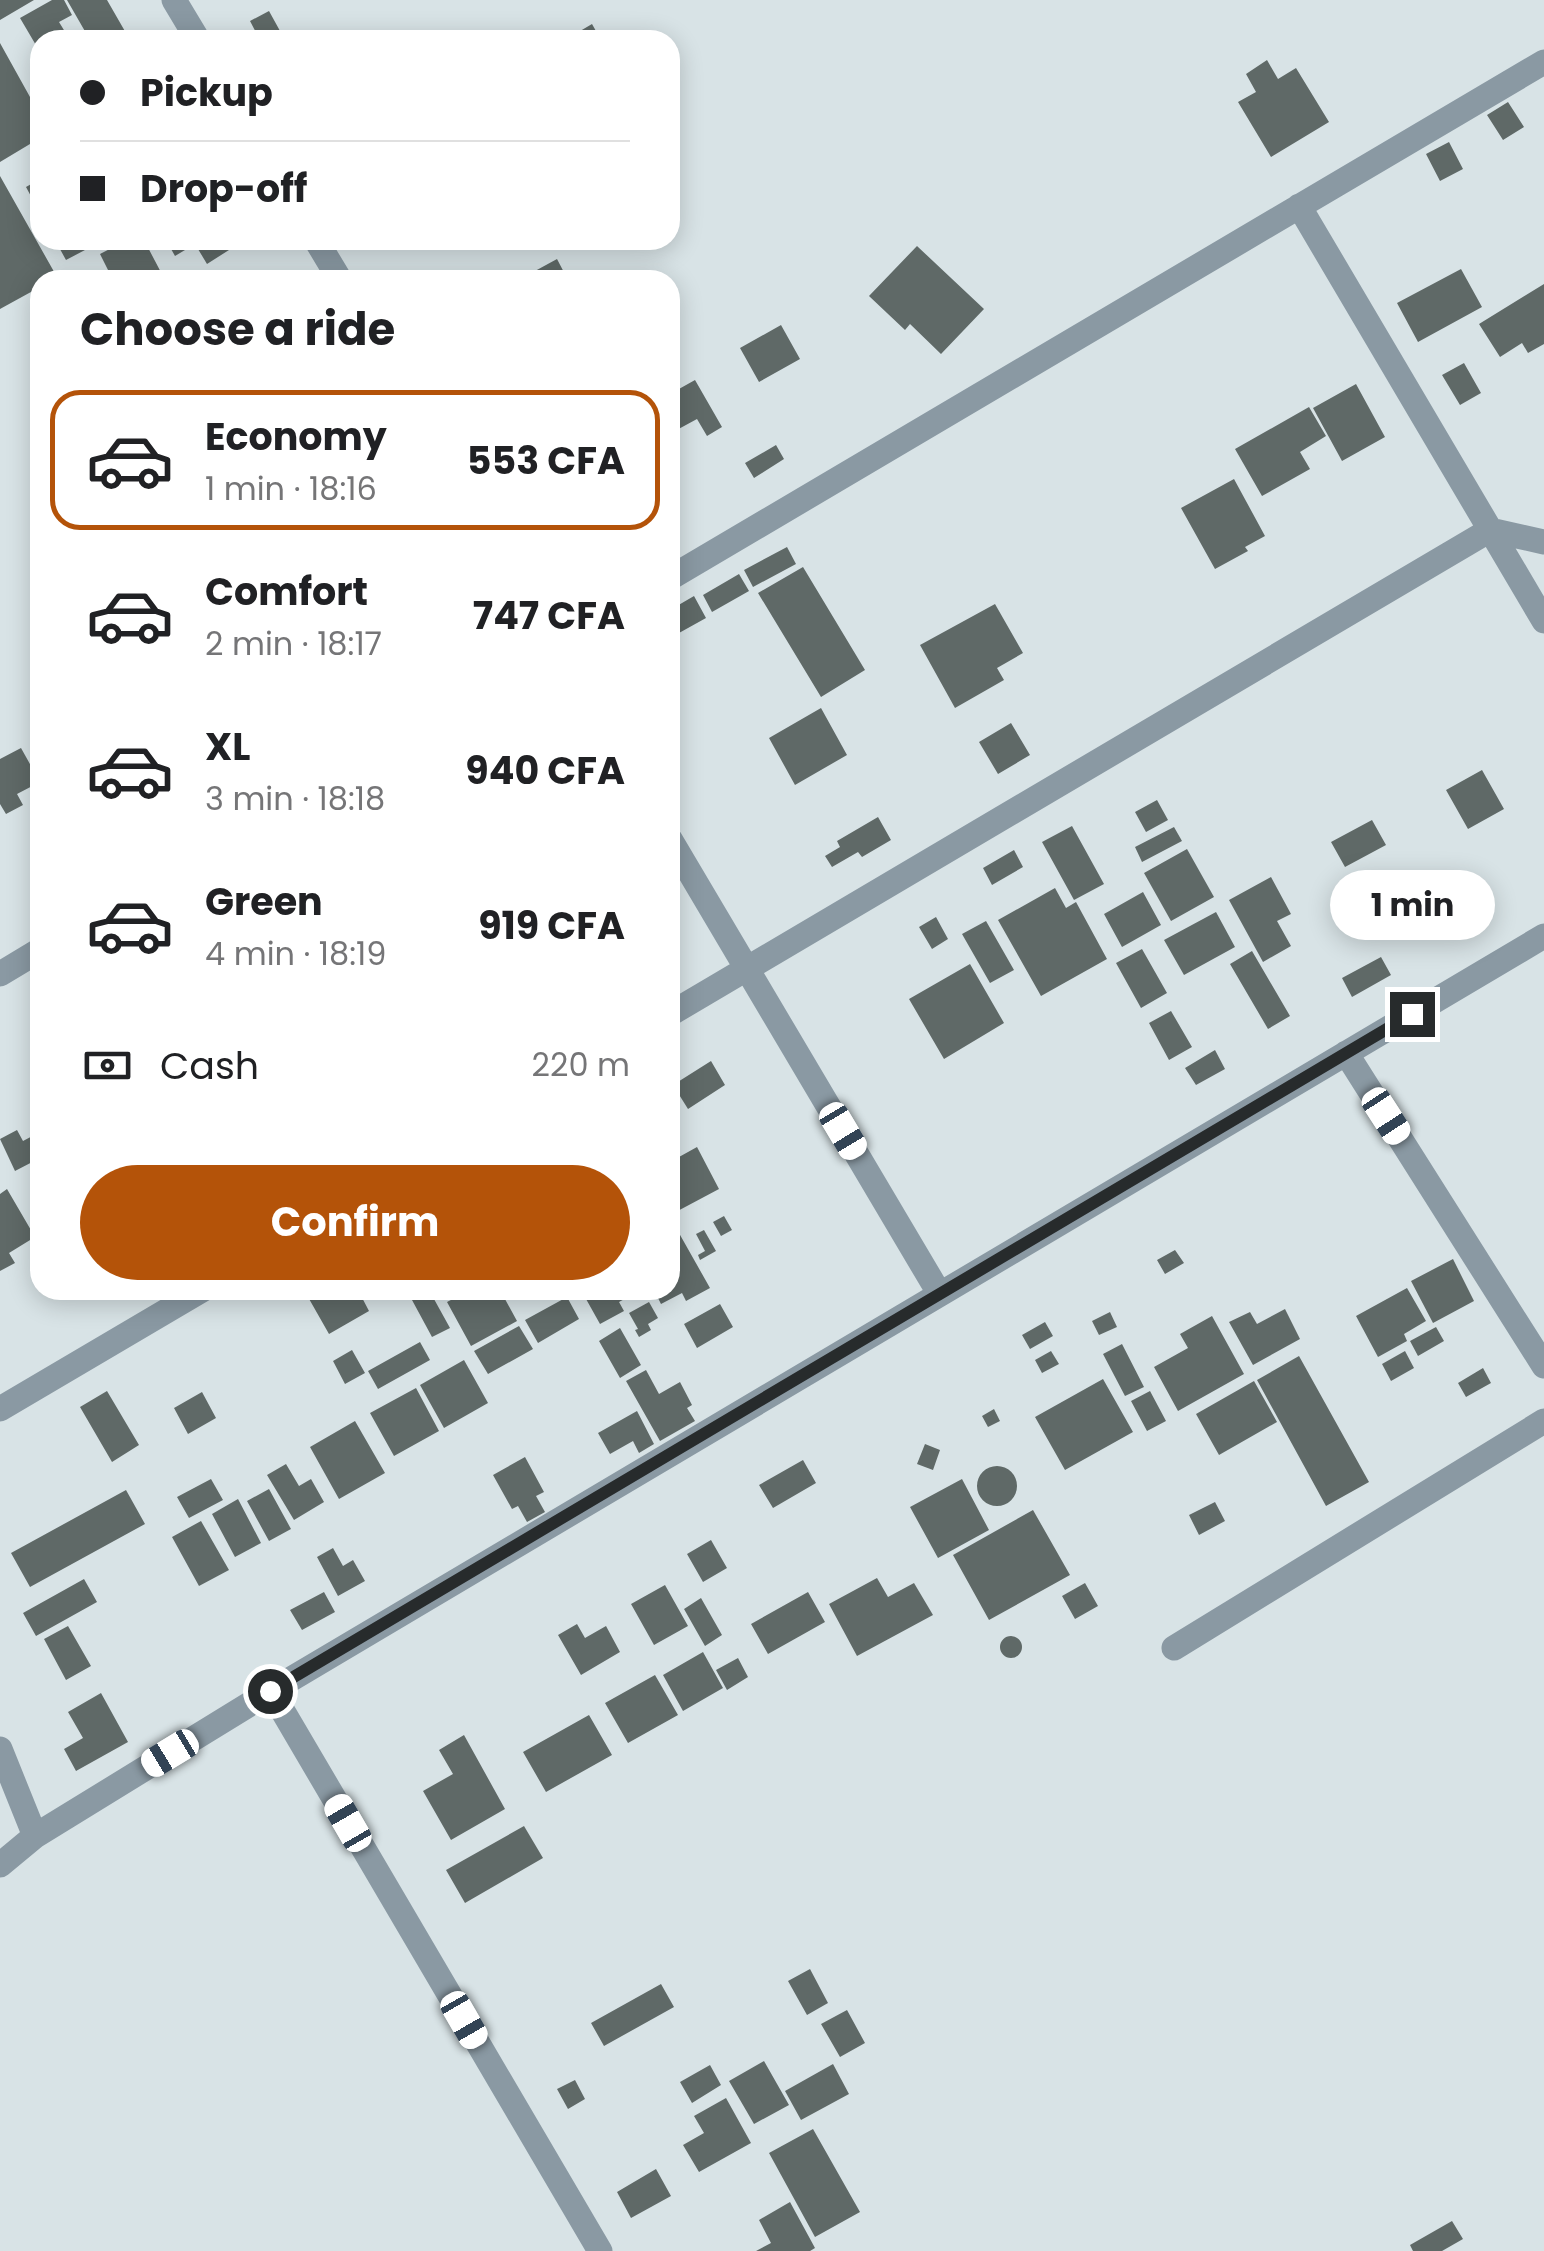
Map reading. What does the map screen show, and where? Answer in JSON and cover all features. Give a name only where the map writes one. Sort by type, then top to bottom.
[{"type":"street","points":[[174,0],[192,30]]},
{"type":"street","points":[[680,572],[1544,62]]},
{"type":"street","points":[[1300,206],[1544,621]]},
{"type":"street","points":[[680,1008],[1490,530],[1544,542]]},
{"type":"street","points":[[680,856],[939,1294]]},
{"type":"street","points":[[0,1865],[35,1836],[270,1691],[1544,936]]},
{"type":"street","points":[[0,974],[30,956]]},
{"type":"street","points":[[1346,1053],[1544,1366]]},
{"type":"street","points":[[0,1409],[185,1300]]},
{"type":"street","points":[[1174,1648],[1544,1421]]},
{"type":"street","points":[[270,1691],[600,2251]]},
{"type":"street","points":[[0,1749],[35,1836]]},
{"type":"building","points":[[0,0],[34,0],[0,20]]},
{"type":"building","points":[[52,0],[64,0],[72,15],[59,22],[64,30],[30,30],[30,35],[20,18]]},
{"type":"building","points":[[67,0],[107,0],[124,30],[84,30]]},
{"type":"building","points":[[269,11],[279,30],[255,30],[250,21]]},
{"type":"building","points":[[0,43],[30,97],[30,144],[0,162]]},
{"type":"building","points":[[1267,60],[1278,79],[1296,68],[1329,122],[1271,157],[1238,102],[1256,92],[1246,74]]},
{"type":"building","points":[[1508,102],[1524,127],[1503,140],[1487,115]]},
{"type":"building","points":[[1449,142],[1463,169],[1440,181],[1426,154]]},
{"type":"building","points":[[0,176],[30,229],[30,250],[42,250],[53,270],[30,270],[30,292],[0,309]]},
{"type":"building","points":[[917,246],[984,309],[941,354],[910,324],[905,330],[869,296]]},
{"type":"building","points":[[60,250],[85,250],[66,260]]},
{"type":"building","points":[[108,250],[149,250],[160,270],[108,270],[100,254]]},
{"type":"building","points":[[199,250],[229,250],[207,264]]},
{"type":"building","points":[[557,259],[563,270],[537,270]]},
{"type":"building","points":[[1461,269],[1482,307],[1418,342],[1397,303]]},
{"type":"building","points":[[1544,284],[1544,344],[1528,353],[1522,343],[1500,357],[1479,324]]},
{"type":"building","points":[[781,325],[800,359],[759,382],[740,348]]},
{"type":"building","points":[[1464,363],[1481,393],[1460,405],[1442,375]]},
{"type":"building","points":[[695,380],[722,427],[707,436],[697,419],[680,428],[680,388]]},
{"type":"building","points":[[1356,384],[1385,437],[1342,461],[1313,408]]},
{"type":"building","points":[[1309,407],[1326,436],[1300,452],[1310,469],[1262,496],[1235,449]]},
{"type":"building","points":[[776,445],[784,459],[754,478],[745,463]]},
{"type":"building","points":[[1234,479],[1265,536],[1245,547],[1248,551],[1215,569],[1181,508]]},
{"type":"building","points":[[787,547],[796,564],[753,587],[744,570]]},
{"type":"building","points":[[803,567],[865,670],[821,697],[758,593]]},
{"type":"building","points":[[739,574],[749,591],[712,612],[703,595]]},
{"type":"building","points":[[694,596],[706,618],[680,632],[680,604]]},
{"type":"building","points":[[995,604],[1023,653],[997,668],[1004,680],[955,708],[920,645]]},
{"type":"building","points":[[821,708],[847,755],[795,785],[769,738]]},
{"type":"building","points":[[1011,723],[1030,755],[998,774],[979,742]]},
{"type":"building","points":[[21,748],[30,764],[30,787],[17,794],[23,805],[6,814],[0,804],[0,759]]},
{"type":"building","points":[[1482,770],[1504,809],[1468,829],[1446,790]]},
{"type":"building","points":[[1157,800],[1168,820],[1146,832],[1135,812]]},
{"type":"building","points":[[878,817],[891,840],[862,857],[858,852],[832,867],[825,856],[840,847],[837,841]]},
{"type":"building","points":[[1372,820],[1386,845],[1345,867],[1331,842]]},
{"type":"building","points":[[1072,826],[1104,884],[1074,900],[1042,842]]},
{"type":"building","points":[[1174,827],[1182,841],[1142,862],[1135,847]]},
{"type":"building","points":[[1187,849],[1214,897],[1171,921],[1144,873]]},
{"type":"building","points":[[1014,850],[1023,867],[992,885],[983,868]]},
{"type":"building","points":[[1472,873],[1493,909],[1445,936],[1425,900]]},
{"type":"building","points":[[1376,876],[1386,896],[1367,906],[1357,886]]},
{"type":"building","points":[[1271,877],[1291,914],[1277,921],[1291,946],[1263,962],[1229,900]]},
{"type":"building","points":[[1055,888],[1066,908],[1076,902],[1107,959],[1041,996],[998,920]]},
{"type":"building","points":[[1143,892],[1161,925],[1122,947],[1104,914]]},
{"type":"building","points":[[1216,912],[1235,947],[1184,975],[1164,940]]},
{"type":"building","points":[[936,917],[948,939],[932,949],[919,927]]},
{"type":"building","points":[[986,921],[1014,970],[990,983],[962,934]]},
{"type":"building","points":[[1142,949],[1167,993],[1141,1008],[1116,963]]},
{"type":"building","points":[[1252,951],[1290,1016],[1268,1029],[1230,964]]},
{"type":"building","points":[[1381,957],[1391,975],[1352,997],[1342,978]]},
{"type":"building","points":[[970,964],[1004,1023],[944,1059],[909,999]]},
{"type":"building","points":[[1171,1011],[1192,1047],[1169,1060],[1149,1023]]},
{"type":"building","points":[[1215,1050],[1225,1069],[1196,1085],[1185,1068]]},
{"type":"building","points":[[711,1061],[725,1085],[688,1109],[680,1096],[680,1081]]},
{"type":"building","points":[[17,1130],[23,1141],[30,1137],[30,1163],[15,1171],[0,1139]]},
{"type":"building","points":[[697,1147],[719,1189],[680,1210],[680,1156]]},
{"type":"building","points":[[7,1189],[30,1228],[30,1240],[9,1253],[15,1263],[0,1271],[0,1194]]},
{"type":"building","points":[[724,1216],[732,1230],[721,1236],[713,1222]]},
{"type":"building","points":[[704,1230],[716,1251],[700,1260],[698,1255],[705,1251],[696,1234]]},
{"type":"building","points":[[680,1235],[710,1288],[686,1301],[682,1293]]},
{"type":"building","points":[[1175,1250],[1184,1263],[1165,1274],[1157,1260]]},
{"type":"building","points":[[1453,1259],[1474,1301],[1433,1323],[1411,1281]]},
{"type":"building","points":[[1407,1288],[1426,1321],[1404,1334],[1407,1341],[1378,1357],[1356,1316]]},
{"type":"building","points":[[310,1300],[363,1300],[369,1311],[329,1334]]},
{"type":"building","points":[[412,1300],[435,1300],[450,1328],[432,1337]]},
{"type":"building","points":[[505,1300],[517,1321],[471,1346],[447,1302]]},
{"type":"building","points":[[562,1300],[569,1300],[579,1319],[538,1343],[525,1320]]},
{"type":"building","points":[[587,1300],[623,1300],[619,1302],[624,1311],[600,1324]]},
{"type":"building","points":[[649,1302],[658,1318],[648,1324],[651,1330],[639,1337],[629,1313]]},
{"type":"building","points":[[720,1304],[733,1327],[697,1348],[684,1324]]},
{"type":"building","points":[[1285,1309],[1300,1339],[1253,1365],[1229,1322],[1250,1312],[1257,1324]]},
{"type":"building","points":[[1110,1312],[1117,1327],[1099,1335],[1092,1321]]},
{"type":"building","points":[[1212,1316],[1244,1374],[1178,1411],[1154,1367],[1188,1348],[1180,1334]]},
{"type":"building","points":[[1045,1322],[1053,1336],[1030,1349],[1022,1335]]},
{"type":"building","points":[[519,1326],[533,1349],[488,1374],[474,1351]]},
{"type":"building","points":[[1436,1327],[1444,1341],[1418,1356],[1410,1341]]},
{"type":"building","points":[[620,1328],[641,1365],[620,1378],[599,1341]]},
{"type":"building","points":[[420,1342],[430,1360],[378,1389],[368,1371]]},
{"type":"building","points":[[1122,1344],[1144,1387],[1125,1396],[1103,1354]]},
{"type":"building","points":[[352,1350],[365,1373],[345,1384],[333,1361]]},
{"type":"building","points":[[1051,1351],[1059,1364],[1042,1373],[1035,1360]]},
{"type":"building","points":[[1405,1351],[1414,1368],[1391,1381],[1382,1364]]},
{"type":"building","points":[[1299,1356],[1369,1482],[1326,1506],[1257,1380]]},
{"type":"building","points":[[464,1360],[488,1403],[444,1428],[420,1385]]},
{"type":"building","points":[[1483,1368],[1491,1383],[1466,1397],[1458,1383]]},
{"type":"building","points":[[646,1370],[659,1394],[680,1382],[692,1405],[687,1408],[695,1421],[660,1441],[626,1381]]},
{"type":"building","points":[[1103,1379],[1133,1432],[1065,1470],[1035,1417]]},
{"type":"building","points":[[1254,1381],[1277,1422],[1219,1455],[1196,1414]]},
{"type":"building","points":[[416,1388],[439,1431],[394,1456],[370,1413]]},
{"type":"building","points":[[107,1391],[139,1445],[112,1462],[80,1407]]},
{"type":"building","points":[[1150,1391],[1166,1421],[1147,1431],[1131,1401]]},
{"type":"building","points":[[202,1392],[216,1418],[188,1434],[174,1408]]},
{"type":"building","points":[[994,1409],[1000,1421],[988,1427],[982,1416]]},
{"type":"building","points":[[637,1411],[654,1444],[639,1453],[633,1441],[610,1454],[598,1433]]},
{"type":"building","points":[[355,1421],[385,1473],[339,1499],[310,1447]]},
{"type":"building","points":[[925,1444],[940,1450],[933,1470],[917,1464]]},
{"type":"building","points":[[525,1457],[544,1492],[536,1496],[545,1512],[527,1522],[518,1506],[512,1509],[493,1475]]},
{"type":"building","points":[[803,1460],[816,1483],[773,1508],[759,1485]]},
{"type":"building","points":[[286,1464],[299,1486],[311,1479],[324,1502],[294,1520],[267,1475]]},
{"type":"building","points":[[997,1466],[1011,1472],[1017,1486],[1011,1500],[997,1506],[983,1500],[977,1486],[983,1472]]},
{"type":"building","points":[[211,1479],[223,1500],[189,1518],[177,1497]]},
{"type":"building","points":[[962,1479],[989,1530],[938,1558],[910,1507]]},
{"type":"building","points":[[269,1489],[291,1529],[269,1541],[247,1501]]},
{"type":"building","points":[[126,1490],[145,1524],[30,1587],[11,1553]]},
{"type":"building","points":[[238,1499],[261,1543],[235,1557],[212,1514]]},
{"type":"building","points":[[1215,1502],[1225,1521],[1199,1535],[1189,1515]]},
{"type":"building","points":[[1033,1510],[1070,1575],[989,1620],[953,1555]]},
{"type":"building","points":[[201,1521],[229,1570],[199,1586],[172,1537]]},
{"type":"building","points":[[711,1540],[727,1568],[703,1582],[687,1554]]},
{"type":"building","points":[[333,1548],[343,1566],[353,1560],[365,1581],[338,1596],[317,1557]]},
{"type":"building","points":[[877,1578],[888,1597],[914,1583],[933,1615],[857,1656],[829,1604]]},
{"type":"building","points":[[84,1579],[97,1602],[36,1636],[23,1613]]},
{"type":"building","points":[[1085,1583],[1098,1606],[1075,1619],[1062,1596]]},
{"type":"building","points":[[665,1585],[688,1626],[654,1645],[631,1604]]},
{"type":"building","points":[[324,1592],[335,1612],[302,1630],[290,1610]]},
{"type":"building","points":[[808,1592],[825,1622],[768,1654],[751,1624]]},
{"type":"building","points":[[701,1598],[722,1635],[705,1646],[684,1609]]},
{"type":"building","points":[[577,1624],[585,1638],[606,1626],[620,1652],[581,1675],[558,1635]]},
{"type":"building","points":[[68,1626],[91,1666],[66,1680],[44,1639]]},
{"type":"building","points":[[1007,1636],[1015,1636],[1022,1647],[1015,1658],[1007,1658],[1000,1651],[1000,1643]]},
{"type":"building","points":[[703,1652],[723,1688],[683,1711],[663,1675]]},
{"type":"building","points":[[738,1658],[748,1677],[727,1690],[716,1670]]},
{"type":"building","points":[[655,1675],[678,1715],[628,1743],[605,1703]]},
{"type":"building","points":[[101,1693],[128,1742],[76,1771],[64,1749],[83,1738],[68,1712]]},
{"type":"building","points":[[589,1715],[612,1755],[546,1792],[523,1752]]},
{"type":"building","points":[[464,1735],[505,1809],[451,1840],[423,1791],[453,1774],[439,1750]]},
{"type":"building","points":[[524,1826],[543,1858],[465,1903],[446,1870]]},
{"type":"building","points":[[810,1969],[828,2003],[807,2015],[788,1981]]},
{"type":"building","points":[[661,1984],[674,2007],[604,2046],[591,2023]]},
{"type":"building","points":[[847,2010],[865,2043],[840,2057],[821,2024]]},
{"type":"building","points":[[764,2061],[789,2105],[754,2124],[729,2081]]},
{"type":"building","points":[[833,2064],[849,2094],[801,2120],[785,2091]]},
{"type":"building","points":[[710,2065],[721,2085],[692,2103],[680,2082]]},
{"type":"building","points":[[575,2080],[585,2099],[568,2109],[557,2089]]},
{"type":"building","points":[[726,2098],[751,2143],[699,2172],[683,2145],[704,2133],[694,2116]]},
{"type":"building","points":[[813,2129],[860,2212],[815,2237],[769,2153]]},
{"type":"building","points":[[656,2169],[671,2196],[631,2218],[617,2192]]},
{"type":"building","points":[[790,2202],[815,2248],[756,2251],[771,2243],[759,2220]]},
{"type":"building","points":[[1452,2221],[1463,2239],[1442,2251],[1413,2251],[1410,2245]]},
{"type":"route","points":[[270,1691],[1412,1014]]}]
